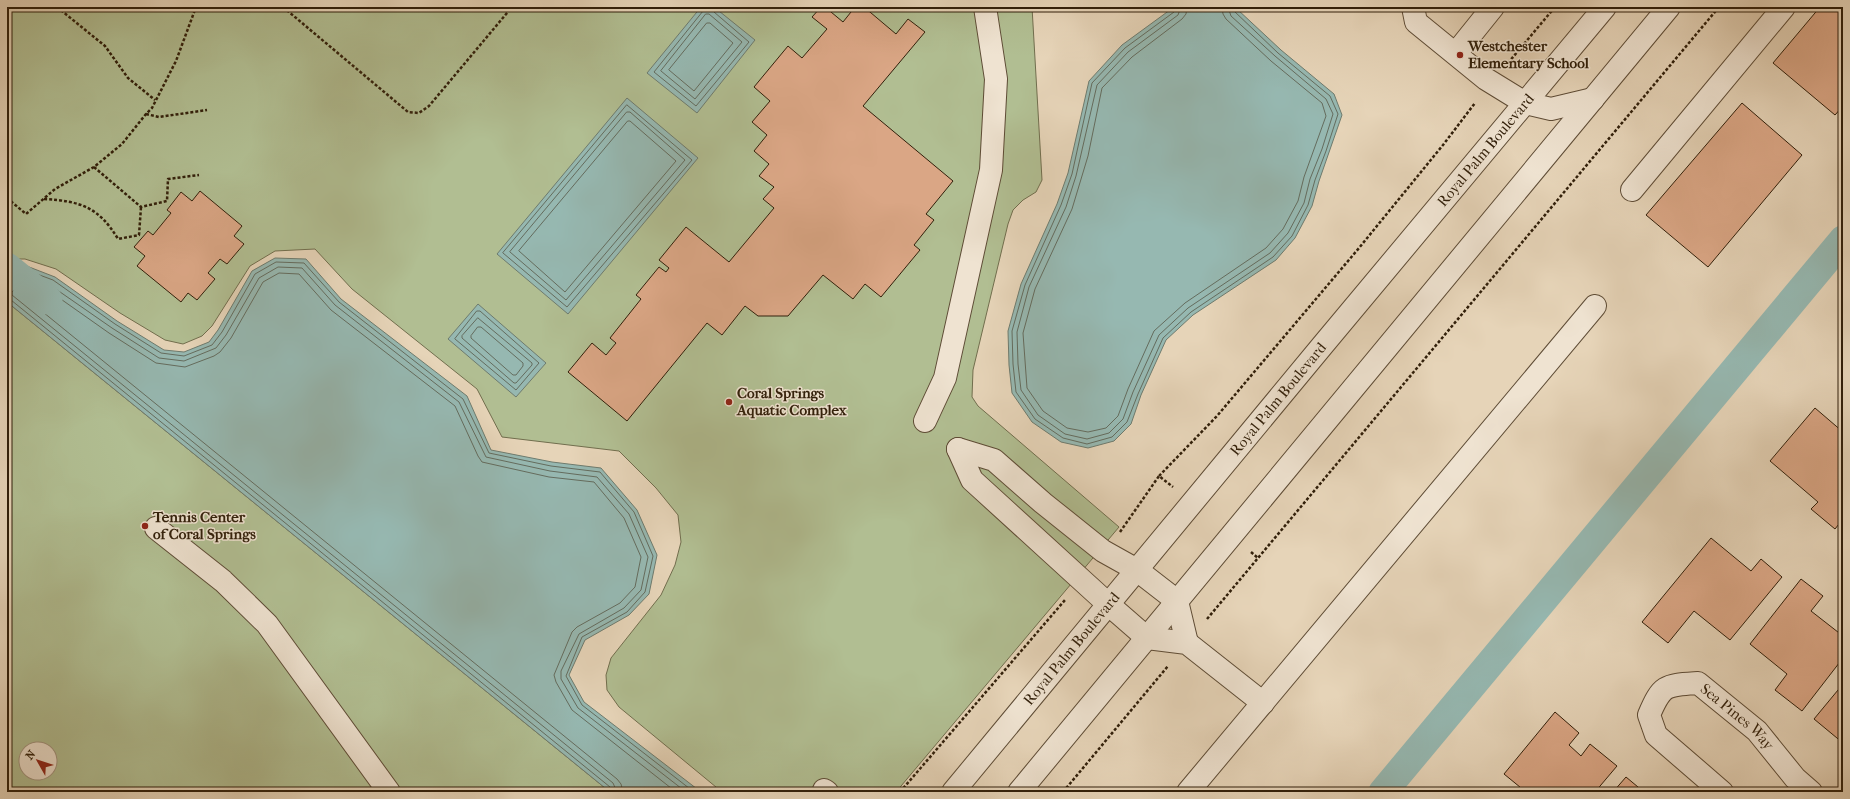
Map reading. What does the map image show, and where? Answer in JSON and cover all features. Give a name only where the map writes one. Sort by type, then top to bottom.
[{"type":"street","points":[[925,421],[945,378],[991,170],[996,79],[985,7]]},
{"type":"street","points":[[1413,7],[1416,22],[1492,82],[1525,103],[1551,109],[1593,99]]},
{"type":"street","points":[[1456,53],[1493,7]]},
{"type":"street","name":"Royal Palm Boulevard","points":[[953,792],[1605,7]]},
{"type":"street","points":[[1019,792],[1670,7]]},
{"type":"street","points":[[1632,190],[1784,7]]},
{"type":"street","points":[[1188,792],[1595,306]]},
{"type":"street","points":[[1187,643],[1177,601],[1137,570],[1103,550],[1043,503],[994,460],[958,449],[972,480],[1147,638],[1187,643],[1263,703]]},
{"type":"street","points":[[156,528],[223,581],[267,624],[389,792]]},
{"type":"street","name":"Sea Pines Way","points":[[1722,792],[1656,735],[1650,715],[1657,696],[1672,685],[1698,683],[1757,731],[1795,787]]},
{"type":"path","points":[[57,7],[105,46],[128,78],[155,100]]},
{"type":"path","points":[[7,198],[26,214],[55,189],[94,167],[122,144],[146,114],[155,100],[176,61],[196,7]]},
{"type":"path","points":[[282,7],[408,112],[419,113],[429,106],[512,7]]},
{"type":"path","points":[[1159,476],[1217,416],[1359,248],[1492,82],[1555,7]]},
{"type":"path","points":[[1063,792],[1719,7]]},
{"type":"path","points":[[146,114],[159,117],[207,110]]},
{"type":"path","points":[[94,167],[141,207]]},
{"type":"path","points":[[141,207],[168,201],[168,179],[199,175]]},
{"type":"path","points":[[44,199],[70,201],[94,210],[110,226],[118,239],[139,235],[141,207]]},
{"type":"green space","name":"Coral Springs Aquatic Complex","points":[[7,7],[1032,7],[1042,180],[1036,192],[1023,200],[1013,210],[1008,224],[973,370],[972,397],[978,406],[1119,527],[896,792],[722,792],[619,707],[607,690],[606,675],[611,658],[661,595],[675,565],[681,542],[678,515],[656,488],[619,451],[502,437],[477,389],[352,289],[315,249],[275,251],[250,266],[212,326],[202,336],[183,344],[165,340],[120,313],[56,269],[25,259],[17,259],[7,271]]},
{"type":"green space","name":"Tennis Center of Coral Springs","points":[[7,302],[610,792],[7,792]]},
{"type":"water","points":[[701,7],[714,7],[755,40],[697,113],[647,73]]},
{"type":"water","points":[[1174,7],[1234,7],[1281,50],[1334,94],[1342,115],[1312,206],[1295,238],[1276,260],[1193,315],[1166,340],[1141,395],[1131,424],[1114,441],[1088,448],[1061,442],[1032,422],[1012,393],[1008,331],[1021,284],[1057,204],[1068,173],[1089,81],[1122,45]]},
{"type":"water","points":[[627,98],[698,158],[568,314],[497,254]]},
{"type":"water","points":[[275,258],[306,259],[341,299],[467,396],[491,450],[552,462],[601,468],[637,510],[657,555],[649,594],[629,615],[585,640],[569,675],[584,702],[701,792],[610,792],[7,302],[7,285],[24,265],[55,277],[117,321],[164,350],[184,352],[209,342],[218,330],[252,271]]},
{"type":"water","points":[[478,304],[546,363],[516,397],[448,339]]},
{"type":"building","points":[[821,7],[825,7],[843,22],[855,7],[864,7],[896,34],[908,19],[925,32],[863,106],[953,181],[926,214],[934,220],[914,245],[920,250],[881,297],[865,284],[853,299],[823,275],[788,316],[758,316],[745,306],[722,335],[707,323],[627,421],[568,372],[592,343],[606,355],[616,343],[610,338],[641,299],[636,295],[659,267],[666,272],[669,268],[659,260],[686,227],[729,262],[774,208],[763,199],[774,187],[759,176],[769,164],[754,151],[767,135],[752,122],[770,101],[754,87],[788,46],[802,58],[827,29],[812,17]]},
{"type":"building","points":[[1820,7],[1843,7],[1843,106],[1835,115],[1773,63]]},
{"type":"building","points":[[1742,103],[1802,155],[1708,267],[1646,215]]},
{"type":"building","points":[[200,191],[242,226],[234,236],[244,244],[227,264],[220,259],[208,273],[215,279],[197,300],[188,293],[181,302],[137,266],[145,256],[134,247],[148,231],[153,235],[171,213],[167,210],[181,192],[192,201]]},
{"type":"building","points":[[1815,408],[1843,432],[1843,519],[1835,529],[1811,509],[1818,502],[1770,461]]},
{"type":"building","points":[[1711,538],[1751,571],[1761,559],[1782,577],[1730,640],[1694,611],[1668,643],[1642,622]]},
{"type":"building","points":[[1801,579],[1823,596],[1811,611],[1843,636],[1843,658],[1802,711],[1775,690],[1787,674],[1750,644]]},
{"type":"building","points":[[1843,684],[1843,743],[1814,719]]},
{"type":"building","points":[[1555,712],[1579,733],[1569,745],[1581,756],[1590,744],[1617,766],[1595,792],[1526,792],[1504,774]]},
{"type":"building","points":[[1626,777],[1644,792],[1613,792]]},
{"type":"waterway","points":[[1383,792],[1843,240]]},
{"type":"waterway","points":[[7,267],[48,300]]},
{"type":"place","name":"Westchester Elementary School","points":[[1460,55]]},
{"type":"place","name":"Coral Springs Aquatic Complex","points":[[729,402]]},
{"type":"place","name":"Tennis Center of Coral Springs","points":[[145,526]]}]
